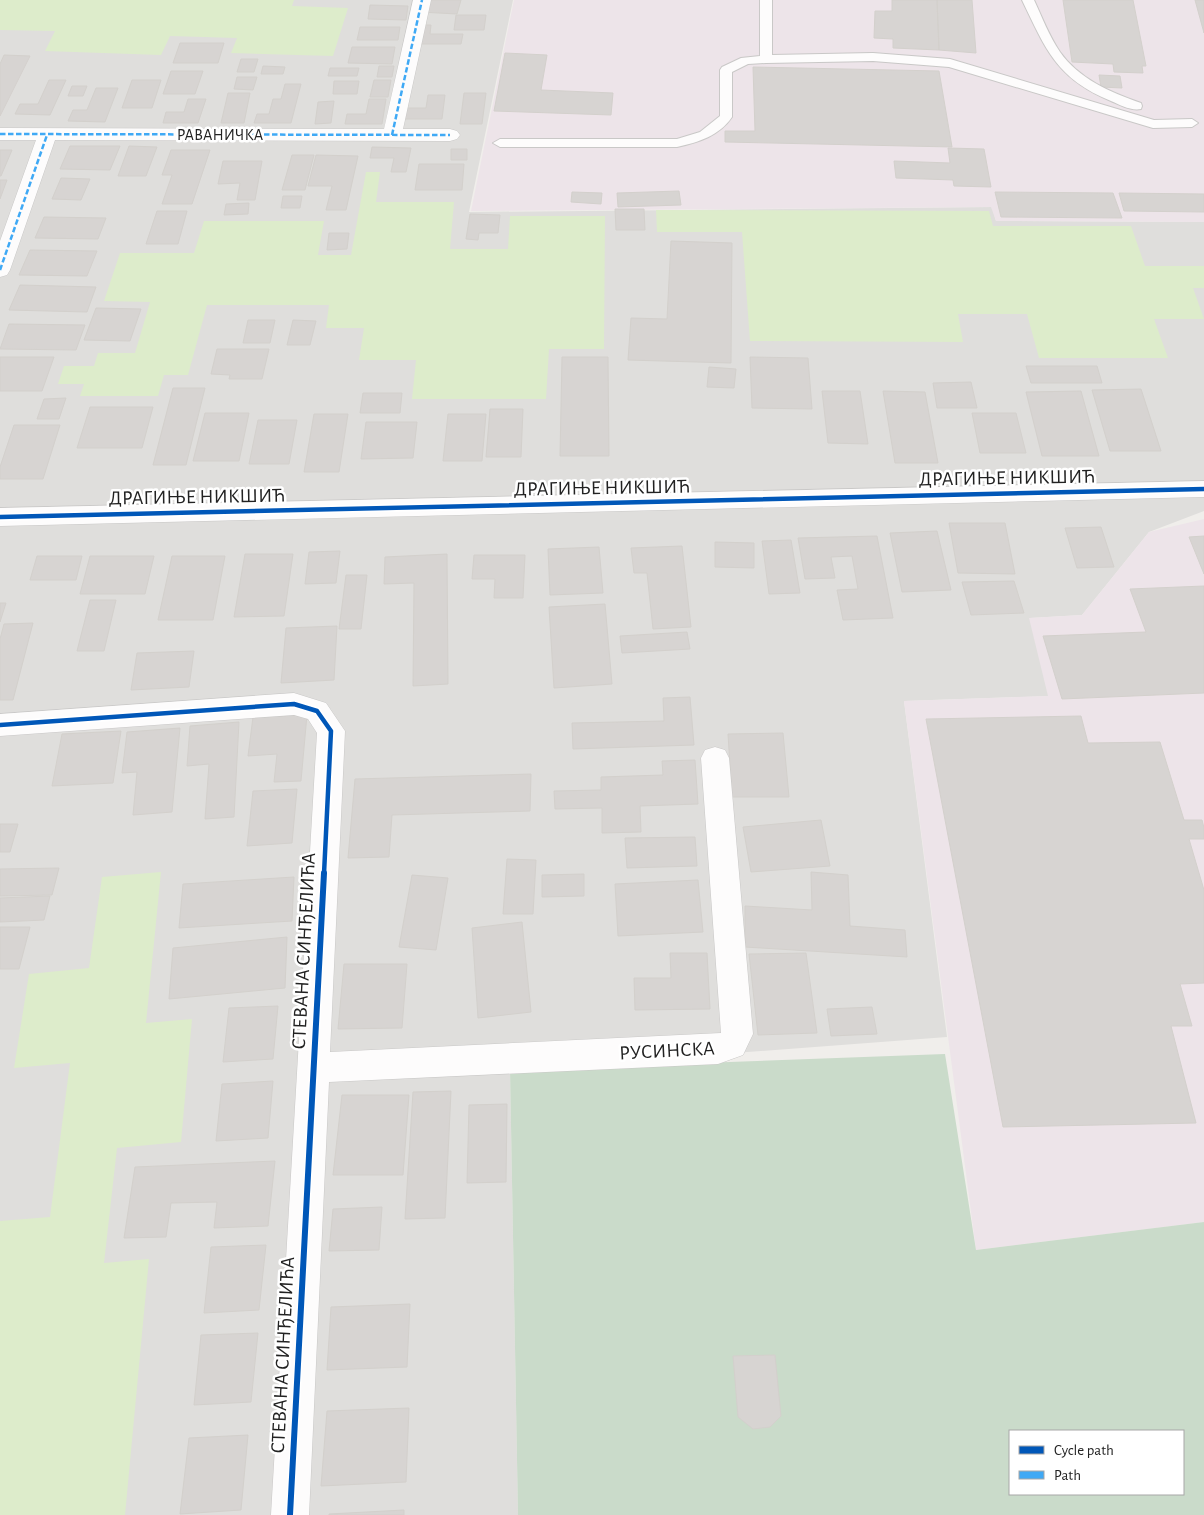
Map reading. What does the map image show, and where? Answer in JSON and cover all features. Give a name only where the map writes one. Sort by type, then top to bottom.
[{"type":"street","points":[[392,135],[422,0]]},
{"type":"street","name":"РАВАНИЧКА","points":[[0,134],[450,135]]},
{"type":"street","points":[[0,270],[47,135]]},
{"type":"street","name":"ДРАГИЊЕ НИКШИЋ","points":[[0,516],[1204,489]]},
{"type":"street","name":"СТЕВАНА СИНЂЕЛИЋА","points":[[0,725],[294,704],[317,711],[331,731],[290,1515]]},
{"type":"street","name":"РУСИНСКА","points":[[313,1068],[718,1049],[732,1045],[737,1034],[715,758]]},
{"type":"lane","points":[[766,0],[766,59]]},
{"type":"lane","points":[[1028,0],[1055,54],[1082,80],[1116,99],[1198,126]]},
{"type":"lane","points":[[500,143],[677,143],[691,140],[713,131],[726,117],[726,70],[744,61],[766,59],[873,57],[950,63],[1153,124],[1198,126]]},
{"type":"shaded area","points":[[0,0],[513,0],[469,212],[992,207],[996,221],[1204,222],[1204,511],[1149,532],[1082,615],[1030,618],[1049,696],[904,701],[947,1037],[510,1070],[518,1515],[0,1515]]},
{"type":"shaded area","points":[[514,0],[1204,0],[1204,222],[996,221],[991,207],[471,211]]},
{"type":"shaded area","points":[[1204,519],[1204,1222],[976,1250],[904,701],[1048,696],[1029,618],[1082,615],[1149,532]]},
{"type":"green space","points":[[0,0],[294,0],[292,6],[348,8],[333,56],[231,53],[237,38],[170,36],[161,55],[45,51],[55,31],[0,30]]},
{"type":"green space","points":[[366,172],[380,172],[376,202],[454,202],[450,249],[508,249],[510,216],[605,216],[604,349],[549,349],[546,399],[412,399],[416,360],[359,360],[364,328],[326,328],[329,305],[207,305],[188,375],[164,375],[158,396],[80,396],[84,384],[58,384],[64,366],[94,366],[98,353],[135,353],[150,302],[104,301],[120,253],[194,253],[204,221],[324,221],[318,255],[351,255]]},
{"type":"green space","points":[[656,210],[989,211],[993,226],[1131,226],[1145,266],[1204,266],[1204,288],[1193,288],[1204,319],[1154,319],[1168,358],[1039,358],[1027,314],[958,314],[963,342],[750,341],[742,232],[657,232]]},
{"type":"green space","points":[[161,872],[146,1023],[192,1019],[181,1142],[117,1148],[104,1263],[149,1259],[125,1515],[0,1515],[0,1221],[50,1217],[70,1063],[14,1068],[29,974],[89,968],[102,877]]},
{"type":"green space","points":[[945,1054],[976,1250],[1204,1222],[1204,1515],[518,1515],[510,1070]]},
{"type":"building","points":[[424,0],[461,0],[457,14],[420,12]]},
{"type":"building","points":[[892,0],[937,0],[939,50],[893,48],[893,39],[874,38],[875,11],[892,11]]},
{"type":"building","points":[[937,0],[972,0],[976,53],[939,50]]},
{"type":"building","points":[[1063,0],[1133,0],[1146,66],[1142,66],[1143,73],[1114,72],[1113,64],[1072,62]]},
{"type":"building","points":[[1195,0],[1204,0],[1204,33]]},
{"type":"building","points":[[370,5],[408,6],[406,20],[368,19]]},
{"type":"building","points":[[456,15],[486,15],[484,30],[454,30]]},
{"type":"building","points":[[420,25],[431,25],[430,34],[463,34],[461,44],[417,44]]},
{"type":"building","points":[[360,27],[400,27],[398,40],[357,40]]},
{"type":"building","points":[[180,43],[224,43],[218,63],[173,63]]},
{"type":"building","points":[[352,47],[395,47],[392,64],[348,63]]},
{"type":"building","points":[[505,53],[547,55],[541,90],[613,93],[611,115],[494,111]]},
{"type":"building","points":[[4,55],[30,56],[0,116],[0,64]]},
{"type":"building","points":[[241,59],[258,59],[254,72],[237,72]]},
{"type":"building","points":[[263,66],[285,67],[283,74],[261,74]]},
{"type":"building","points":[[379,66],[394,66],[392,77],[377,77]]},
{"type":"building","points":[[753,67],[939,71],[952,147],[725,142],[725,131],[755,131]]},
{"type":"building","points":[[330,68],[359,68],[357,76],[328,76]]},
{"type":"building","points":[[171,71],[203,71],[195,94],[163,94]]},
{"type":"building","points":[[1099,75],[1120,76],[1122,88],[1101,87]]},
{"type":"building","points":[[237,77],[257,77],[253,90],[234,89]]},
{"type":"building","points":[[49,80],[66,80],[50,115],[15,114],[20,104],[38,104]]},
{"type":"building","points":[[132,80],[161,80],[152,108],[122,108]]},
{"type":"building","points":[[374,80],[391,80],[388,97],[370,97]]},
{"type":"building","points":[[334,81],[359,81],[357,94],[333,94]]},
{"type":"building","points":[[285,84],[301,84],[291,123],[254,123],[257,114],[269,114],[273,99],[281,99]]},
{"type":"building","points":[[72,86],[87,86],[83,96],[68,96]]},
{"type":"building","points":[[96,88],[118,88],[105,122],[68,121],[73,110],[87,110]]},
{"type":"building","points":[[228,93],[250,93],[244,123],[221,123]]},
{"type":"building","points":[[464,93],[486,93],[482,124],[460,124]]},
{"type":"building","points":[[428,95],[445,95],[442,119],[405,119],[407,108],[426,108]]},
{"type":"building","points":[[188,99],[206,99],[198,123],[163,123],[166,112],[184,112]]},
{"type":"building","points":[[369,99],[386,99],[382,124],[345,124],[347,114],[366,114]]},
{"type":"building","points":[[334,101],[331,123],[315,124],[318,102]]},
{"type":"building","points":[[70,146],[120,146],[110,170],[60,169]]},
{"type":"building","points":[[129,146],[157,147],[146,176],[118,176]]},
{"type":"building","points":[[372,147],[411,148],[406,172],[391,172],[394,158],[370,158]]},
{"type":"building","points":[[948,148],[984,149],[991,187],[954,186],[953,180],[896,178],[894,161],[950,163]]},
{"type":"building","points":[[451,149],[467,149],[467,160],[451,160]]},
{"type":"building","points":[[0,150],[12,150],[1,176],[0,176]]},
{"type":"building","points":[[171,150],[210,150],[192,204],[162,204],[172,175],[162,175]]},
{"type":"building","points":[[292,155],[314,155],[305,190],[282,190]]},
{"type":"building","points":[[316,155],[358,156],[346,210],[326,210],[332,186],[308,186]]},
{"type":"building","points":[[223,161],[262,161],[255,200],[237,200],[240,183],[218,184]]},
{"type":"building","points":[[419,164],[464,164],[462,190],[415,190]]},
{"type":"building","points":[[61,178],[90,179],[81,200],[52,199]]},
{"type":"building","points":[[0,180],[7,180],[0,199]]},
{"type":"building","points":[[679,191],[681,205],[618,207],[617,193]]},
{"type":"building","points":[[572,192],[602,193],[601,204],[571,202]]},
{"type":"building","points":[[995,192],[1113,193],[1122,218],[1001,217]]},
{"type":"building","points":[[1119,193],[1204,194],[1204,212],[1124,211]]},
{"type":"building","points":[[283,196],[302,196],[300,208],[281,208]]},
{"type":"building","points":[[249,203],[248,214],[224,215],[226,204]]},
{"type":"building","points":[[615,209],[644,209],[645,230],[616,230]]},
{"type":"building","points":[[157,211],[187,211],[178,244],[146,244]]},
{"type":"building","points":[[470,214],[500,215],[498,233],[479,233],[478,240],[466,239]]},
{"type":"building","points":[[44,217],[106,218],[98,239],[35,238]]},
{"type":"building","points":[[329,233],[349,233],[347,249],[327,250]]},
{"type":"building","points":[[671,241],[732,243],[731,363],[628,360],[631,318],[667,319]]},
{"type":"building","points":[[30,250],[97,251],[87,276],[19,275]]},
{"type":"building","points":[[20,285],[96,287],[87,312],[9,310]]},
{"type":"building","points":[[96,308],[141,309],[130,341],[84,340]]},
{"type":"building","points":[[248,320],[275,320],[270,343],[243,343]]},
{"type":"building","points":[[293,320],[316,321],[310,345],[287,345]]},
{"type":"building","points":[[9,324],[85,325],[76,350],[0,349]]},
{"type":"building","points":[[217,349],[269,349],[262,379],[229,379],[230,375],[211,374]]},
{"type":"building","points":[[0,357],[54,357],[42,391],[0,391]]},
{"type":"building","points":[[562,357],[608,357],[609,456],[560,456]]},
{"type":"building","points":[[750,357],[808,358],[812,409],[752,408]]},
{"type":"building","points":[[1026,366],[1097,366],[1102,383],[1031,383]]},
{"type":"building","points":[[709,367],[736,369],[734,388],[707,387]]},
{"type":"building","points":[[971,382],[977,408],[937,408],[933,383]]},
{"type":"building","points":[[173,388],[205,388],[186,465],[153,465]]},
{"type":"building","points":[[1141,389],[1161,451],[1110,451],[1092,390]]},
{"type":"building","points":[[822,391],[860,391],[868,444],[828,443]]},
{"type":"building","points":[[883,391],[925,392],[938,463],[895,463]]},
{"type":"building","points":[[1081,391],[1099,456],[1042,456],[1026,392]]},
{"type":"building","points":[[363,393],[402,393],[400,413],[360,413]]},
{"type":"building","points":[[66,398],[59,419],[37,419],[44,399]]},
{"type":"building","points":[[90,407],[153,407],[142,448],[77,448]]},
{"type":"building","points":[[490,409],[523,409],[521,457],[486,457]]},
{"type":"building","points":[[205,413],[249,413],[239,461],[193,461]]},
{"type":"building","points":[[972,413],[1016,413],[1026,453],[980,453]]},
{"type":"building","points":[[314,414],[348,414],[339,472],[304,472]]},
{"type":"building","points":[[448,414],[486,414],[482,461],[443,461]]},
{"type":"building","points":[[258,420],[297,420],[289,464],[249,464]]},
{"type":"building","points":[[366,422],[417,422],[413,458],[361,459]]},
{"type":"building","points":[[14,425],[60,425],[43,479],[0,479],[0,467]]},
{"type":"building","points":[[949,523],[1005,523],[1015,574],[958,573]]},
{"type":"building","points":[[1101,527],[1114,567],[1077,568],[1065,528]]},
{"type":"building","points":[[937,531],[951,590],[902,592],[890,533]]},
{"type":"building","points":[[877,536],[893,618],[843,620],[837,590],[858,589],[852,556],[831,557],[835,578],[805,579],[798,538]]},
{"type":"building","points":[[1204,536],[1204,574],[1189,537]]},
{"type":"building","points":[[791,540],[800,593],[769,594],[762,541]]},
{"type":"building","points":[[715,542],[754,543],[754,568],[715,567]]},
{"type":"building","points":[[682,546],[691,627],[653,629],[647,573],[634,573],[631,548]]},
{"type":"building","points":[[599,547],[603,593],[550,595],[548,549]]},
{"type":"building","points":[[340,551],[336,583],[305,584],[309,552]]},
{"type":"building","points":[[245,554],[293,554],[284,616],[234,617]]},
{"type":"building","points":[[447,554],[448,684],[413,686],[414,583],[384,584],[385,557]]},
{"type":"building","points":[[474,555],[525,555],[523,598],[494,598],[495,579],[472,579]]},
{"type":"building","points":[[37,556],[82,556],[76,580],[30,580]]},
{"type":"building","points":[[90,556],[154,556],[145,594],[80,594]]},
{"type":"building","points":[[172,556],[225,556],[213,620],[158,620]]},
{"type":"building","points":[[346,575],[367,575],[361,629],[339,629]]},
{"type":"building","points":[[1014,581],[1024,613],[971,615],[962,582]]},
{"type":"building","points":[[1204,586],[1204,693],[1062,699],[1043,636],[1146,632],[1130,589]]},
{"type":"building","points":[[90,600],[116,600],[104,651],[77,651]]},
{"type":"building","points":[[0,603],[6,603],[0,622]]},
{"type":"building","points":[[605,604],[612,684],[554,688],[549,607]]},
{"type":"building","points":[[33,623],[13,700],[0,700],[0,639],[4,624]]},
{"type":"building","points":[[337,626],[334,680],[281,683],[286,628]]},
{"type":"building","points":[[687,632],[690,649],[622,653],[620,636]]},
{"type":"building","points":[[194,651],[189,687],[131,690],[137,653]]},
{"type":"building","points":[[690,697],[694,745],[573,749],[572,723],[664,721],[663,698]]},
{"type":"building","points":[[307,715],[301,781],[274,782],[277,754],[248,756],[253,717]]},
{"type":"building","points":[[1081,716],[1088,743],[1160,742],[1184,820],[1202,820],[1204,839],[1189,839],[1204,890],[1204,983],[1180,984],[1192,1026],[1171,1026],[1196,1123],[1003,1127],[926,719]]},
{"type":"building","points":[[239,722],[234,817],[205,819],[209,764],[187,766],[190,726]]},
{"type":"building","points":[[180,728],[172,812],[133,815],[137,772],[122,773],[127,732]]},
{"type":"building","points":[[121,731],[113,783],[52,786],[62,734]]},
{"type":"building","points":[[783,733],[789,797],[732,797],[728,734]]},
{"type":"building","points":[[695,760],[698,804],[640,806],[641,832],[602,833],[602,808],[555,809],[554,791],[601,790],[601,777],[663,775],[662,761]]},
{"type":"building","points":[[531,774],[530,811],[392,815],[389,857],[348,858],[355,779]]},
{"type":"building","points":[[297,789],[292,843],[247,846],[253,791]]},
{"type":"building","points":[[821,820],[830,866],[751,872],[743,827]]},
{"type":"building","points":[[0,824],[18,824],[10,852],[0,852]]},
{"type":"building","points":[[695,837],[697,866],[627,868],[625,838]]},
{"type":"building","points":[[507,859],[536,860],[533,914],[503,914]]},
{"type":"building","points":[[59,868],[52,895],[0,896],[0,869]]},
{"type":"building","points":[[811,872],[848,875],[850,926],[905,930],[907,957],[745,947],[745,906],[812,910]]},
{"type":"building","points":[[584,874],[584,896],[542,897],[542,875]]},
{"type":"building","points":[[412,875],[448,878],[436,950],[399,947]]},
{"type":"building","points":[[294,877],[292,921],[179,928],[183,884]]},
{"type":"building","points":[[698,880],[703,932],[618,936],[615,884]]},
{"type":"building","points":[[50,896],[44,920],[0,922],[0,898]]},
{"type":"building","points":[[522,922],[531,1012],[478,1018],[472,928]]},
{"type":"building","points":[[0,927],[30,927],[19,969],[0,969]]},
{"type":"building","points":[[287,937],[285,988],[169,999],[173,948]]},
{"type":"building","points":[[670,953],[707,953],[710,1009],[635,1010],[634,978],[671,978]]},
{"type":"building","points":[[806,953],[817,1033],[758,1035],[749,954]]},
{"type":"building","points":[[344,964],[407,964],[402,1028],[338,1029]]},
{"type":"building","points":[[278,1006],[273,1059],[223,1062],[229,1008]]},
{"type":"building","points":[[872,1007],[877,1034],[831,1036],[827,1009]]},
{"type":"building","points":[[273,1081],[268,1138],[216,1141],[222,1084]]},
{"type":"building","points":[[451,1091],[445,1218],[405,1219],[413,1092]]},
{"type":"building","points":[[342,1095],[409,1095],[403,1175],[333,1175]]},
{"type":"building","points":[[507,1104],[506,1182],[467,1183],[469,1105]]},
{"type":"building","points":[[275,1161],[268,1226],[214,1228],[217,1202],[171,1203],[166,1237],[124,1238],[135,1167]]},
{"type":"building","points":[[382,1207],[379,1250],[329,1251],[333,1209]]},
{"type":"building","points":[[266,1245],[259,1310],[204,1313],[211,1247]]},
{"type":"building","points":[[410,1304],[407,1367],[327,1370],[331,1307]]},
{"type":"building","points":[[258,1333],[251,1402],[194,1405],[201,1335]]},
{"type":"building","points":[[775,1355],[781,1416],[770,1427],[753,1429],[738,1417],[733,1356]]},
{"type":"building","points":[[409,1408],[406,1482],[321,1486],[327,1411]]},
{"type":"building","points":[[248,1435],[241,1510],[180,1514],[189,1438]]},
{"type":"building","points":[[404,1510],[404,1515],[329,1515],[329,1514]]},
{"type":"marked path","points":[[392,135],[422,0]]},
{"type":"marked path","points":[[0,134],[450,135]]},
{"type":"marked path","points":[[0,270],[47,135]]},
{"type":"cycle path","points":[[0,517],[1204,489]]},
{"type":"cycle path","points":[[0,725],[294,704],[317,711],[331,731],[290,1515]]}]
